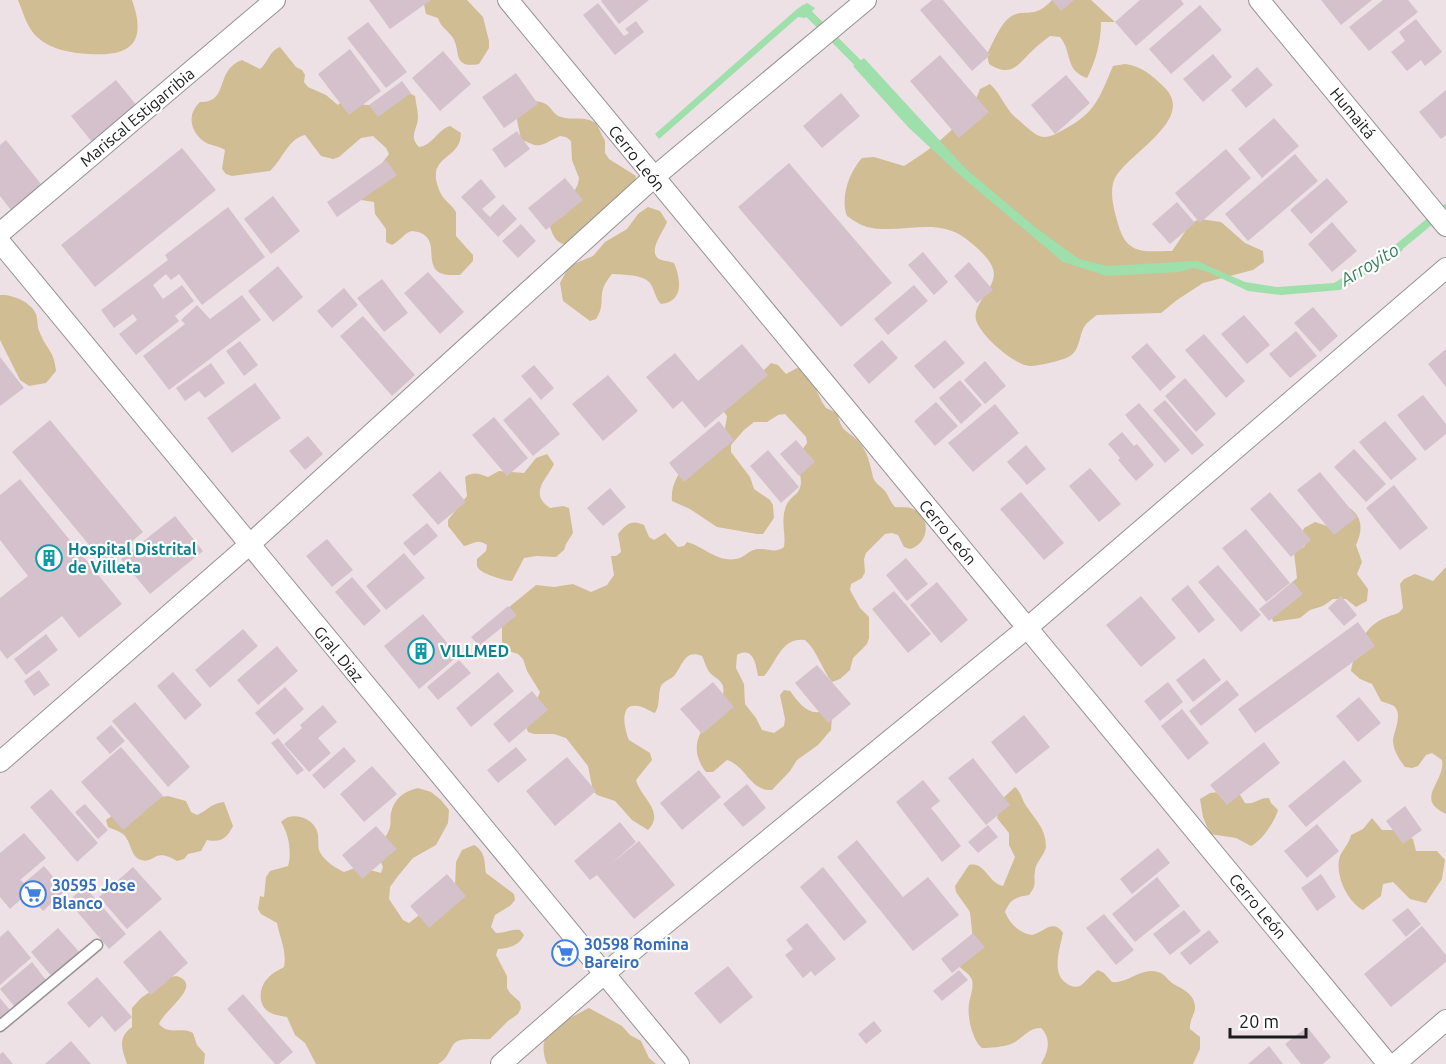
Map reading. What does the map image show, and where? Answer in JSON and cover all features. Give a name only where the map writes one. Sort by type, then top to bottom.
[{"type":"street","name":"Mariscal Estigarribia","points":[[0,233],[275,0]]},
{"type":"street","name":"Cerro León","points":[[508,0],[1388,1064]]},
{"type":"street","name":"Humaitá","points":[[1259,0],[1444,224]]},
{"type":"street","points":[[0,762],[249,545],[653,178],[862,4]]},
{"type":"street","name":"Gral. Diaz","points":[[0,242],[678,1064]]},
{"type":"street","points":[[501,1064],[604,974],[1027,628],[1446,268]]},
{"type":"street","points":[[1395,1064],[1446,1020]]},
{"type":"lane","points":[[0,1026],[98,945]]},
{"type":"shaded area","points":[[18,0],[132,0],[138,27],[136,36],[132,44],[116,53],[89,54],[62,50],[48,45],[34,33]]},
{"type":"shaded area","points":[[423,0],[467,0],[483,17],[489,48],[479,64],[470,65],[461,61],[453,38],[438,18],[426,14]]},
{"type":"shaded area","points":[[1052,0],[1091,0],[1115,22],[1101,22],[1097,51],[1087,78],[1080,75],[1072,66],[1060,37],[1050,36],[1009,70],[989,64],[987,54],[1006,20],[1015,14],[1040,10]]},
{"type":"shaded area","points":[[280,47],[296,67],[302,70],[305,75],[304,82],[308,87],[326,95],[339,106],[338,104],[350,100],[365,105],[376,104],[398,87],[415,96],[418,121],[414,139],[419,147],[424,146],[450,126],[461,133],[455,149],[439,165],[436,172],[436,181],[441,194],[456,212],[456,236],[473,255],[473,261],[460,275],[437,271],[432,262],[429,241],[421,233],[409,232],[392,245],[386,242],[386,229],[375,214],[374,202],[355,199],[389,154],[373,136],[361,138],[339,157],[333,159],[321,156],[305,135],[294,140],[270,171],[232,176],[226,174],[222,169],[225,150],[205,142],[198,136],[192,126],[193,111],[200,102],[209,101],[215,97],[233,65],[242,60],[260,69],[273,52]]},
{"type":"shaded area","points":[[1125,64],[1146,72],[1164,87],[1172,99],[1172,111],[1167,123],[1122,168],[1113,184],[1114,209],[1127,243],[1139,250],[1172,251],[1191,223],[1200,219],[1221,222],[1245,243],[1263,251],[1264,262],[1253,270],[1203,283],[1161,313],[1097,315],[1084,327],[1078,347],[1070,356],[1039,365],[1024,365],[1007,355],[991,341],[976,320],[978,307],[994,276],[989,260],[965,238],[942,228],[880,229],[862,225],[847,216],[845,193],[847,186],[853,170],[862,158],[874,157],[904,166],[927,151],[959,123],[975,101],[980,89],[990,84],[1012,113],[1034,133],[1046,137],[1054,135],[1081,119],[1088,112],[1099,98],[1113,66]]},
{"type":"shaded area","points":[[532,101],[544,103],[561,117],[586,119],[596,123],[605,141],[605,153],[609,159],[636,176],[635,182],[620,193],[616,205],[595,217],[569,244],[560,243],[557,240],[547,219],[572,196],[578,184],[579,178],[572,160],[571,141],[560,136],[537,145],[521,139],[517,111]]},
{"type":"shaded area","points":[[648,207],[660,211],[667,222],[657,241],[655,251],[659,259],[674,263],[679,282],[677,294],[674,299],[661,304],[647,280],[612,274],[602,293],[599,313],[596,319],[590,321],[563,301],[560,283],[569,266],[593,256],[605,242],[627,229],[638,214]]},
{"type":"shaded area","points":[[0,295],[21,300],[34,310],[39,331],[55,364],[56,371],[46,383],[29,386],[20,380],[0,340]]},
{"type":"shaded area","points":[[771,363],[778,365],[786,374],[797,368],[803,369],[811,379],[826,408],[837,413],[843,428],[865,450],[875,481],[885,491],[895,507],[910,508],[920,514],[924,519],[926,531],[921,542],[910,549],[904,547],[898,535],[892,533],[885,534],[866,553],[865,572],[862,578],[851,584],[850,590],[860,608],[869,617],[869,638],[867,644],[853,658],[850,670],[840,679],[832,682],[813,649],[805,640],[790,642],[785,646],[764,676],[758,676],[755,662],[750,655],[742,653],[737,655],[736,668],[744,684],[745,704],[762,730],[774,733],[784,726],[785,719],[780,695],[784,690],[790,691],[800,704],[809,710],[823,711],[832,717],[831,730],[818,745],[797,760],[772,790],[758,787],[739,767],[727,760],[713,772],[706,772],[698,758],[697,746],[700,735],[723,696],[722,684],[710,673],[702,656],[696,654],[688,657],[674,676],[662,684],[655,713],[639,706],[631,706],[627,709],[624,719],[629,740],[650,753],[652,760],[636,780],[653,811],[653,823],[648,830],[632,820],[615,801],[597,795],[593,791],[588,766],[566,738],[554,734],[528,732],[526,726],[540,692],[527,671],[523,659],[518,654],[506,650],[502,645],[502,613],[536,585],[554,587],[573,584],[591,592],[607,585],[614,575],[611,556],[616,556],[621,552],[618,534],[627,525],[633,523],[644,525],[649,537],[654,540],[665,533],[678,547],[684,546],[687,542],[722,558],[736,559],[754,550],[774,550],[784,547],[785,509],[800,486],[796,458],[807,443],[806,437],[785,414],[778,415],[767,422],[754,422],[731,445],[731,452],[750,477],[754,489],[770,500],[773,505],[774,518],[763,534],[717,527],[690,509],[672,501],[676,479],[682,469],[725,428],[727,416],[723,411]]},
{"type":"shaded area","points":[[547,454],[554,464],[541,486],[540,497],[550,508],[563,506],[569,508],[573,533],[564,550],[556,557],[524,558],[512,581],[481,571],[477,567],[477,559],[486,551],[487,545],[478,542],[464,546],[448,526],[448,520],[467,496],[465,477],[479,474],[488,477],[499,471],[524,473],[536,458]]},
{"type":"shaded area","points":[[1348,507],[1359,519],[1360,534],[1356,545],[1362,562],[1357,574],[1368,589],[1367,601],[1356,607],[1346,599],[1333,599],[1323,606],[1310,610],[1300,618],[1273,622],[1271,614],[1273,601],[1297,578],[1294,553],[1305,546],[1302,534],[1304,528],[1315,522],[1327,526]]},
{"type":"shaded area","points":[[1446,567],[1446,814],[1432,802],[1431,796],[1440,776],[1442,760],[1432,753],[1426,755],[1418,766],[1405,767],[1393,744],[1398,718],[1397,709],[1381,701],[1372,684],[1360,679],[1351,671],[1358,647],[1367,632],[1379,621],[1398,613],[1403,608],[1400,584],[1404,579],[1415,574],[1433,581]]},
{"type":"shaded area","points":[[1015,787],[1042,829],[1046,847],[1035,868],[1032,891],[1029,895],[1014,899],[1005,912],[1010,920],[1019,930],[1027,934],[1032,935],[1052,926],[1063,933],[1058,967],[1061,979],[1071,986],[1080,986],[1098,970],[1112,982],[1124,981],[1140,973],[1152,971],[1161,973],[1174,985],[1186,991],[1193,999],[1195,1006],[1190,1029],[1200,1037],[1200,1049],[1193,1064],[1041,1064],[1046,1055],[1048,1041],[1041,1028],[1032,1030],[1008,1045],[982,1048],[978,1044],[973,1034],[969,1015],[972,980],[956,963],[972,938],[970,912],[956,892],[955,886],[969,865],[974,865],[979,866],[994,881],[1003,886],[1015,857],[1009,845],[1009,833],[997,818],[1001,800]]},
{"type":"shaded area","points":[[418,788],[431,792],[441,800],[449,810],[448,823],[436,845],[413,858],[398,876],[390,887],[389,899],[403,920],[409,923],[455,887],[456,862],[462,850],[474,845],[478,848],[484,857],[486,873],[514,894],[515,900],[495,915],[491,927],[496,933],[520,930],[524,935],[513,946],[498,949],[496,955],[507,976],[507,988],[520,1002],[521,1008],[518,1014],[490,1039],[459,1040],[438,1064],[316,1064],[305,1043],[295,1035],[287,1017],[269,1012],[261,1000],[261,990],[265,981],[284,967],[285,961],[277,923],[261,914],[258,909],[260,896],[264,897],[266,877],[270,871],[288,866],[289,844],[281,822],[295,816],[311,822],[317,831],[321,854],[329,863],[344,872],[363,867],[381,873],[383,867],[379,848],[390,827],[392,808],[401,796]]},
{"type":"shaded area","points":[[1237,790],[1245,803],[1269,798],[1278,810],[1268,830],[1251,846],[1236,838],[1210,834],[1203,817],[1200,799],[1210,793]]},
{"type":"shaded area","points":[[168,796],[186,801],[191,812],[197,815],[224,802],[233,826],[223,839],[207,840],[201,851],[188,854],[184,859],[177,861],[159,856],[146,861],[141,860],[133,853],[125,836],[108,827],[106,820],[116,813],[155,798]]},
{"type":"shaded area","points":[[1372,818],[1382,830],[1393,830],[1413,839],[1416,851],[1437,851],[1445,860],[1442,879],[1426,903],[1410,899],[1393,882],[1383,884],[1381,896],[1363,910],[1347,894],[1340,878],[1340,856],[1351,835],[1363,829]]},
{"type":"shaded area","points":[[176,976],[184,980],[185,991],[159,1024],[163,1028],[193,1033],[197,1045],[205,1054],[204,1064],[127,1064],[122,1044],[124,1035],[132,1027],[132,1008],[141,998],[171,977]]},
{"type":"shaded area","points":[[589,1008],[622,1026],[630,1035],[641,1041],[649,1058],[656,1064],[547,1064],[544,1042],[547,1035]]},
{"type":"water","points":[[807,3],[815,8],[805,18],[798,17],[659,139],[655,134],[797,9]]},
{"type":"water","points":[[864,58],[966,169],[1035,227],[1079,259],[1107,266],[1197,261],[1245,282],[1277,287],[1334,283],[1399,243],[1403,250],[1340,290],[1281,295],[1248,291],[1208,272],[1193,268],[1179,272],[1107,276],[1063,262],[962,177],[909,128],[853,66]]},
{"type":"building","points":[[369,0],[431,0],[390,29]]},
{"type":"building","points":[[602,0],[649,0],[619,24]]},
{"type":"building","points":[[932,0],[943,0],[990,55],[972,71],[920,10]]},
{"type":"building","points":[[1052,0],[1074,0],[1061,11]]},
{"type":"building","points":[[1140,0],[1181,0],[1184,4],[1136,46],[1115,22]]},
{"type":"building","points":[[1321,0],[1372,0],[1341,25]]},
{"type":"building","points":[[1383,0],[1408,0],[1418,12],[1369,51],[1349,27]]},
{"type":"building","points":[[598,3],[624,36],[629,33],[625,29],[636,21],[644,32],[615,55],[583,15]]},
{"type":"building","points":[[1200,5],[1222,30],[1171,74],[1149,49]]},
{"type":"building","points":[[1416,19],[1442,52],[1425,66],[1421,60],[1407,71],[1391,52],[1405,41],[1399,32]]},
{"type":"building","points":[[368,22],[407,72],[386,88],[347,38]]},
{"type":"building","points":[[350,49],[381,91],[349,115],[318,74]]},
{"type":"building","points":[[443,51],[471,84],[440,111],[412,78]]},
{"type":"building","points":[[1213,54],[1232,77],[1203,102],[1183,79]]},
{"type":"building","points":[[940,55],[989,112],[959,138],[910,81]]},
{"type":"building","points":[[1257,67],[1273,85],[1246,108],[1231,90]]},
{"type":"building","points":[[516,73],[538,104],[504,128],[482,97]]},
{"type":"building","points":[[1066,75],[1090,103],[1055,134],[1031,105]]},
{"type":"building","points":[[116,80],[137,106],[92,142],[71,116]]},
{"type":"building","points":[[402,81],[411,93],[378,117],[369,105]]},
{"type":"building","points":[[1446,90],[1446,135],[1441,139],[1419,112]]},
{"type":"building","points":[[841,93],[860,116],[822,148],[803,126]]},
{"type":"building","points":[[1274,118],[1299,146],[1262,178],[1238,149]]},
{"type":"building","points":[[517,131],[530,149],[505,168],[492,149]]},
{"type":"building","points":[[6,140],[45,189],[14,214],[0,196],[0,145]]},
{"type":"building","points":[[182,148],[216,190],[95,287],[61,245]]},
{"type":"building","points":[[1226,149],[1251,178],[1200,223],[1175,193]]},
{"type":"building","points":[[1295,154],[1318,181],[1248,241],[1225,214]]},
{"type":"building","points":[[386,160],[397,175],[337,217],[327,202]]},
{"type":"building","points":[[789,163],[892,283],[841,327],[738,207]]},
{"type":"building","points":[[565,178],[583,200],[546,230],[528,208]]},
{"type":"building","points":[[1327,178],[1348,202],[1311,234],[1290,210]]},
{"type":"building","points":[[481,179],[496,197],[482,209],[490,217],[503,204],[517,219],[498,237],[461,197]]},
{"type":"building","points":[[273,196],[300,231],[271,254],[244,219]]},
{"type":"building","points":[[1177,202],[1195,223],[1170,244],[1152,224]]},
{"type":"building","points":[[228,207],[265,257],[202,305],[179,274],[171,280],[166,274],[153,285],[163,299],[182,285],[194,301],[175,316],[179,321],[136,355],[119,334],[137,320],[133,314],[114,328],[101,310],[168,260],[165,255]]},
{"type":"building","points":[[1332,222],[1357,251],[1332,272],[1308,244]]},
{"type":"building","points":[[521,224],[536,241],[518,258],[502,241]]},
{"type":"building","points":[[923,252],[948,282],[934,295],[908,265]]},
{"type":"building","points":[[969,262],[993,290],[977,303],[954,276]]},
{"type":"building","points":[[278,266],[303,297],[273,322],[248,291]]},
{"type":"building","points":[[428,272],[464,312],[440,334],[404,293]]},
{"type":"building","points":[[382,279],[408,313],[384,332],[357,298]]},
{"type":"building","points":[[914,285],[928,301],[888,335],[874,319]]},
{"type":"building","points":[[344,288],[358,305],[332,328],[317,311]]},
{"type":"building","points":[[242,295],[261,320],[169,390],[143,356],[185,324],[181,320],[197,305],[210,319]]},
{"type":"building","points":[[1313,307],[1338,336],[1320,352],[1294,323]]},
{"type":"building","points":[[1244,315],[1270,345],[1247,364],[1221,334]]},
{"type":"building","points":[[363,316],[415,375],[392,396],[340,336]]},
{"type":"building","points":[[1296,331],[1317,356],[1290,378],[1269,354]]},
{"type":"building","points":[[1204,334],[1245,381],[1226,398],[1185,350]]},
{"type":"building","points":[[882,340],[898,358],[869,384],[853,365]]},
{"type":"building","points":[[945,340],[965,363],[934,389],[914,366]]},
{"type":"building","points":[[240,341],[258,365],[244,376],[226,351]]},
{"type":"building","points":[[1147,343],[1176,377],[1160,391],[1131,357]]},
{"type":"building","points":[[742,344],[768,375],[705,428],[682,401],[673,409],[646,377],[675,353],[698,381]]},
{"type":"building","points":[[1446,349],[1446,387],[1428,364]]},
{"type":"building","points":[[0,357],[24,388],[0,406]]},
{"type":"building","points":[[985,361],[1006,386],[985,404],[964,380]]},
{"type":"building","points":[[211,363],[225,383],[205,398],[199,391],[185,401],[176,388]]},
{"type":"building","points":[[534,365],[554,388],[541,400],[521,376]]},
{"type":"building","points":[[608,375],[638,411],[603,441],[572,404]]},
{"type":"building","points":[[1185,378],[1216,414],[1196,432],[1165,396]]},
{"type":"building","points":[[960,380],[982,405],[961,424],[939,398]]},
{"type":"building","points":[[255,383],[281,418],[232,453],[207,418]]},
{"type":"building","points":[[1423,395],[1446,424],[1446,434],[1425,451],[1397,415]]},
{"type":"building","points":[[530,397],[560,434],[533,456],[503,420]]},
{"type":"building","points":[[1165,400],[1204,445],[1192,455],[1153,410]]},
{"type":"building","points":[[936,402],[958,426],[935,446],[914,421]]},
{"type":"building","points":[[1139,403],[1180,450],[1165,463],[1125,415]]},
{"type":"building","points":[[995,404],[1019,433],[973,472],[948,443]]},
{"type":"building","points":[[494,417],[528,458],[507,476],[472,435]]},
{"type":"building","points":[[50,420],[143,532],[105,564],[12,452]]},
{"type":"building","points":[[719,421],[734,440],[684,482],[669,463]]},
{"type":"building","points":[[1385,421],[1417,459],[1391,480],[1359,442]]},
{"type":"building","points":[[1122,432],[1134,446],[1137,444],[1154,465],[1136,481],[1108,444]]},
{"type":"building","points":[[308,436],[323,454],[305,470],[289,451]]},
{"type":"building","points":[[796,440],[815,462],[799,476],[780,454]]},
{"type":"building","points":[[1026,445],[1046,469],[1027,485],[1007,462]]},
{"type":"building","points":[[1354,449],[1386,484],[1366,502],[1334,467]]},
{"type":"building","points":[[768,450],[799,487],[781,503],[750,466]]},
{"type":"building","points":[[1090,468],[1121,504],[1099,522],[1069,486]]},
{"type":"building","points":[[440,471],[466,502],[438,525],[412,495]]},
{"type":"building","points":[[1320,472],[1357,517],[1334,535],[1297,490]]},
{"type":"building","name":"Hospital Distrital de Villeta","points":[[20,479],[122,604],[79,638],[62,616],[7,659],[0,650],[0,598],[28,576],[0,540],[0,495]]},
{"type":"building","points":[[1394,485],[1428,528],[1400,550],[1366,508]]},
{"type":"building","points":[[610,488],[626,507],[603,526],[587,508]]},
{"type":"building","points":[[1021,492],[1064,543],[1044,560],[1000,509]]},
{"type":"building","points":[[1270,492],[1311,540],[1291,557],[1250,509]]},
{"type":"building","points":[[175,516],[203,551],[150,594],[121,559]]},
{"type":"building","points":[[427,523],[438,536],[414,556],[403,543]]},
{"type":"building","points":[[1246,529],[1290,583],[1266,602],[1222,548]]},
{"type":"building","points":[[327,539],[353,570],[332,587],[306,556]]},
{"type":"building","points":[[404,553],[425,578],[386,610],[366,586]]},
{"type":"building","points":[[906,558],[928,584],[907,601],[886,575]]},
{"type":"building","points":[[1218,565],[1261,615],[1241,632],[1198,582]]},
{"type":"building","points":[[352,577],[381,611],[364,626],[335,592]]},
{"type":"building","points":[[937,582],[968,620],[941,643],[910,605]]},
{"type":"building","points":[[1293,582],[1303,594],[1269,621],[1259,609]]},
{"type":"building","points":[[1188,585],[1215,620],[1199,633],[1171,599]]},
{"type":"building","points":[[894,591],[931,634],[908,653],[872,609]]},
{"type":"building","points":[[1141,596],[1176,638],[1141,667],[1106,625]]},
{"type":"building","points":[[1341,596],[1357,615],[1344,626],[1328,608]]},
{"type":"building","points":[[508,606],[517,615],[479,646],[471,637]]},
{"type":"building","name":"VILLMED","points":[[423,614],[458,656],[419,689],[384,646]]},
{"type":"building","points":[[1358,622],[1375,646],[1255,733],[1238,709]]},
{"type":"building","points":[[243,629],[258,646],[210,688],[195,670]]},
{"type":"building","points":[[46,634],[58,650],[26,675],[14,659]]},
{"type":"building","points":[[277,646],[298,671],[258,705],[237,680]]},
{"type":"building","points":[[1204,658],[1221,680],[1193,702],[1176,680]]},
{"type":"building","points":[[459,660],[471,673],[438,700],[427,687]]},
{"type":"building","points":[[817,665],[851,704],[828,723],[795,683]]},
{"type":"building","points":[[39,670],[50,685],[34,696],[24,681]]},
{"type":"building","points":[[173,672],[202,705],[185,720],[157,686]]},
{"type":"building","points":[[498,672],[514,691],[471,727],[456,708]]},
{"type":"building","points":[[1227,680],[1239,695],[1201,726],[1189,711]]},
{"type":"building","points":[[713,682],[734,707],[702,734],[680,709]]},
{"type":"building","points":[[1168,682],[1183,702],[1160,721],[1144,701]]},
{"type":"building","points":[[285,687],[304,709],[274,735],[255,713]]},
{"type":"building","points":[[532,691],[548,710],[509,743],[493,724]]},
{"type":"building","points":[[1359,697],[1381,723],[1358,742],[1336,716]]},
{"type":"building","points":[[135,702],[190,767],[168,787],[112,721]]},
{"type":"building","points":[[323,705],[337,722],[318,738],[331,753],[309,772],[284,744],[302,728],[300,725]]},
{"type":"building","points":[[1182,709],[1209,743],[1188,760],[1161,726]]},
{"type":"building","points":[[1024,715],[1050,747],[1016,774],[991,742]]},
{"type":"building","points":[[111,725],[125,741],[110,754],[96,738]]},
{"type":"building","points":[[278,738],[304,770],[297,775],[271,743]]},
{"type":"building","points":[[1264,742],[1280,763],[1227,805],[1210,785]]},
{"type":"building","points":[[121,747],[163,796],[123,830],[81,782]]},
{"type":"building","points":[[344,747],[356,761],[324,789],[312,775]]},
{"type":"building","points":[[516,747],[527,760],[498,783],[487,770]]},
{"type":"building","points":[[567,757],[596,791],[555,826],[526,791]]},
{"type":"building","points":[[973,758],[1010,805],[986,825],[948,778]]},
{"type":"building","points":[[1344,760],[1362,781],[1306,827],[1288,806]]},
{"type":"building","points":[[372,766],[397,794],[364,822],[340,794]]},
{"type":"building","points":[[699,770],[721,797],[682,830],[660,803]]},
{"type":"building","points":[[923,780],[940,801],[931,808],[961,846],[942,862],[896,802]]},
{"type":"building","points":[[747,784],[766,808],[743,827],[723,804]]},
{"type":"building","points":[[51,789],[98,843],[77,862],[30,807]]},
{"type":"building","points":[[85,804],[108,830],[98,839],[75,812]]},
{"type":"building","points":[[1405,806],[1422,830],[1403,844],[1386,821]]},
{"type":"building","points":[[620,822],[636,842],[612,863],[639,841],[675,885],[634,919],[597,875],[590,880],[574,861]]},
{"type":"building","points":[[1317,824],[1339,851],[1307,878],[1284,851]]},
{"type":"building","points":[[988,825],[998,837],[978,853],[968,842]]},
{"type":"building","points":[[376,826],[397,849],[362,879],[342,855]]},
{"type":"building","points":[[24,833],[46,858],[20,880],[24,883],[44,866],[65,891],[43,911],[28,893],[10,909],[0,897],[0,853]]},
{"type":"building","points":[[857,840],[903,897],[928,877],[959,915],[913,951],[837,857]]},
{"type":"building","points":[[1158,848],[1170,863],[1132,894],[1120,879]]},
{"type":"building","points":[[133,867],[162,899],[127,929],[99,897]]},
{"type":"building","points":[[823,867],[867,922],[844,941],[800,887]]},
{"type":"building","points":[[447,874],[466,896],[429,928],[410,906]]},
{"type":"building","points":[[1321,874],[1336,897],[1317,911],[1301,888]]},
{"type":"building","points":[[1157,877],[1180,906],[1135,942],[1112,914]]},
{"type":"building","points":[[85,887],[126,934],[109,949],[68,901]]},
{"type":"building","points":[[1408,908],[1421,924],[1406,937],[1392,920]]},
{"type":"building","points":[[1184,910],[1201,931],[1170,955],[1153,934]]},
{"type":"building","points":[[1104,914],[1134,950],[1116,965],[1086,928]]},
{"type":"building","points":[[807,923],[836,959],[815,976],[811,971],[803,978],[785,955],[793,949],[786,940]]},
{"type":"building","points":[[1422,926],[1446,955],[1446,962],[1391,1007],[1364,974]]},
{"type":"building","points":[[58,928],[81,954],[53,978],[31,952]]},
{"type":"building","points":[[8,930],[31,958],[0,985],[0,937]]},
{"type":"building","points":[[160,930],[188,963],[151,995],[123,962]]},
{"type":"building","points":[[1209,930],[1219,942],[1190,965],[1180,953]]},
{"type":"building","points":[[973,933],[985,947],[952,973],[941,959]]},
{"type":"building","points":[[32,962],[46,980],[15,1007],[0,989]]},
{"type":"building","points":[[728,966],[753,997],[720,1024],[694,993]]},
{"type":"building","points":[[959,970],[968,980],[942,1001],[933,991]]},
{"type":"building","points":[[97,977],[132,1017],[115,1032],[102,1016],[89,1028],[67,1003]]},
{"type":"building","points":[[243,994],[293,1052],[279,1064],[275,1064],[227,1009]]},
{"type":"building","points":[[0,998],[10,1010],[0,1019]]},
{"type":"building","points":[[874,1021],[882,1031],[866,1044],[858,1034]]},
{"type":"building","points":[[1307,1027],[1331,1057],[1323,1064],[1301,1064],[1285,1044]]},
{"type":"building","points":[[71,1041],[91,1064],[45,1064]]},
{"type":"building","points":[[1269,1046],[1283,1064],[1248,1064]]},
{"type":"building","points":[[3,1052],[13,1064],[0,1064],[0,1054]]},
{"type":"waterway","points":[[802,11],[804,9],[864,69]]},
{"type":"waterway","name":"Arroyito","points":[[1394,251],[1446,208]]},
{"type":"place","name":"Hospital Distrital de Villeta","points":[[49,558]]},
{"type":"place","name":"VILLMED","points":[[421,651]]},
{"type":"place","name":"30595 Jose Blanco","points":[[33,894]]},
{"type":"place","name":"30598 Romina Bareiro","points":[[565,953]]}]
